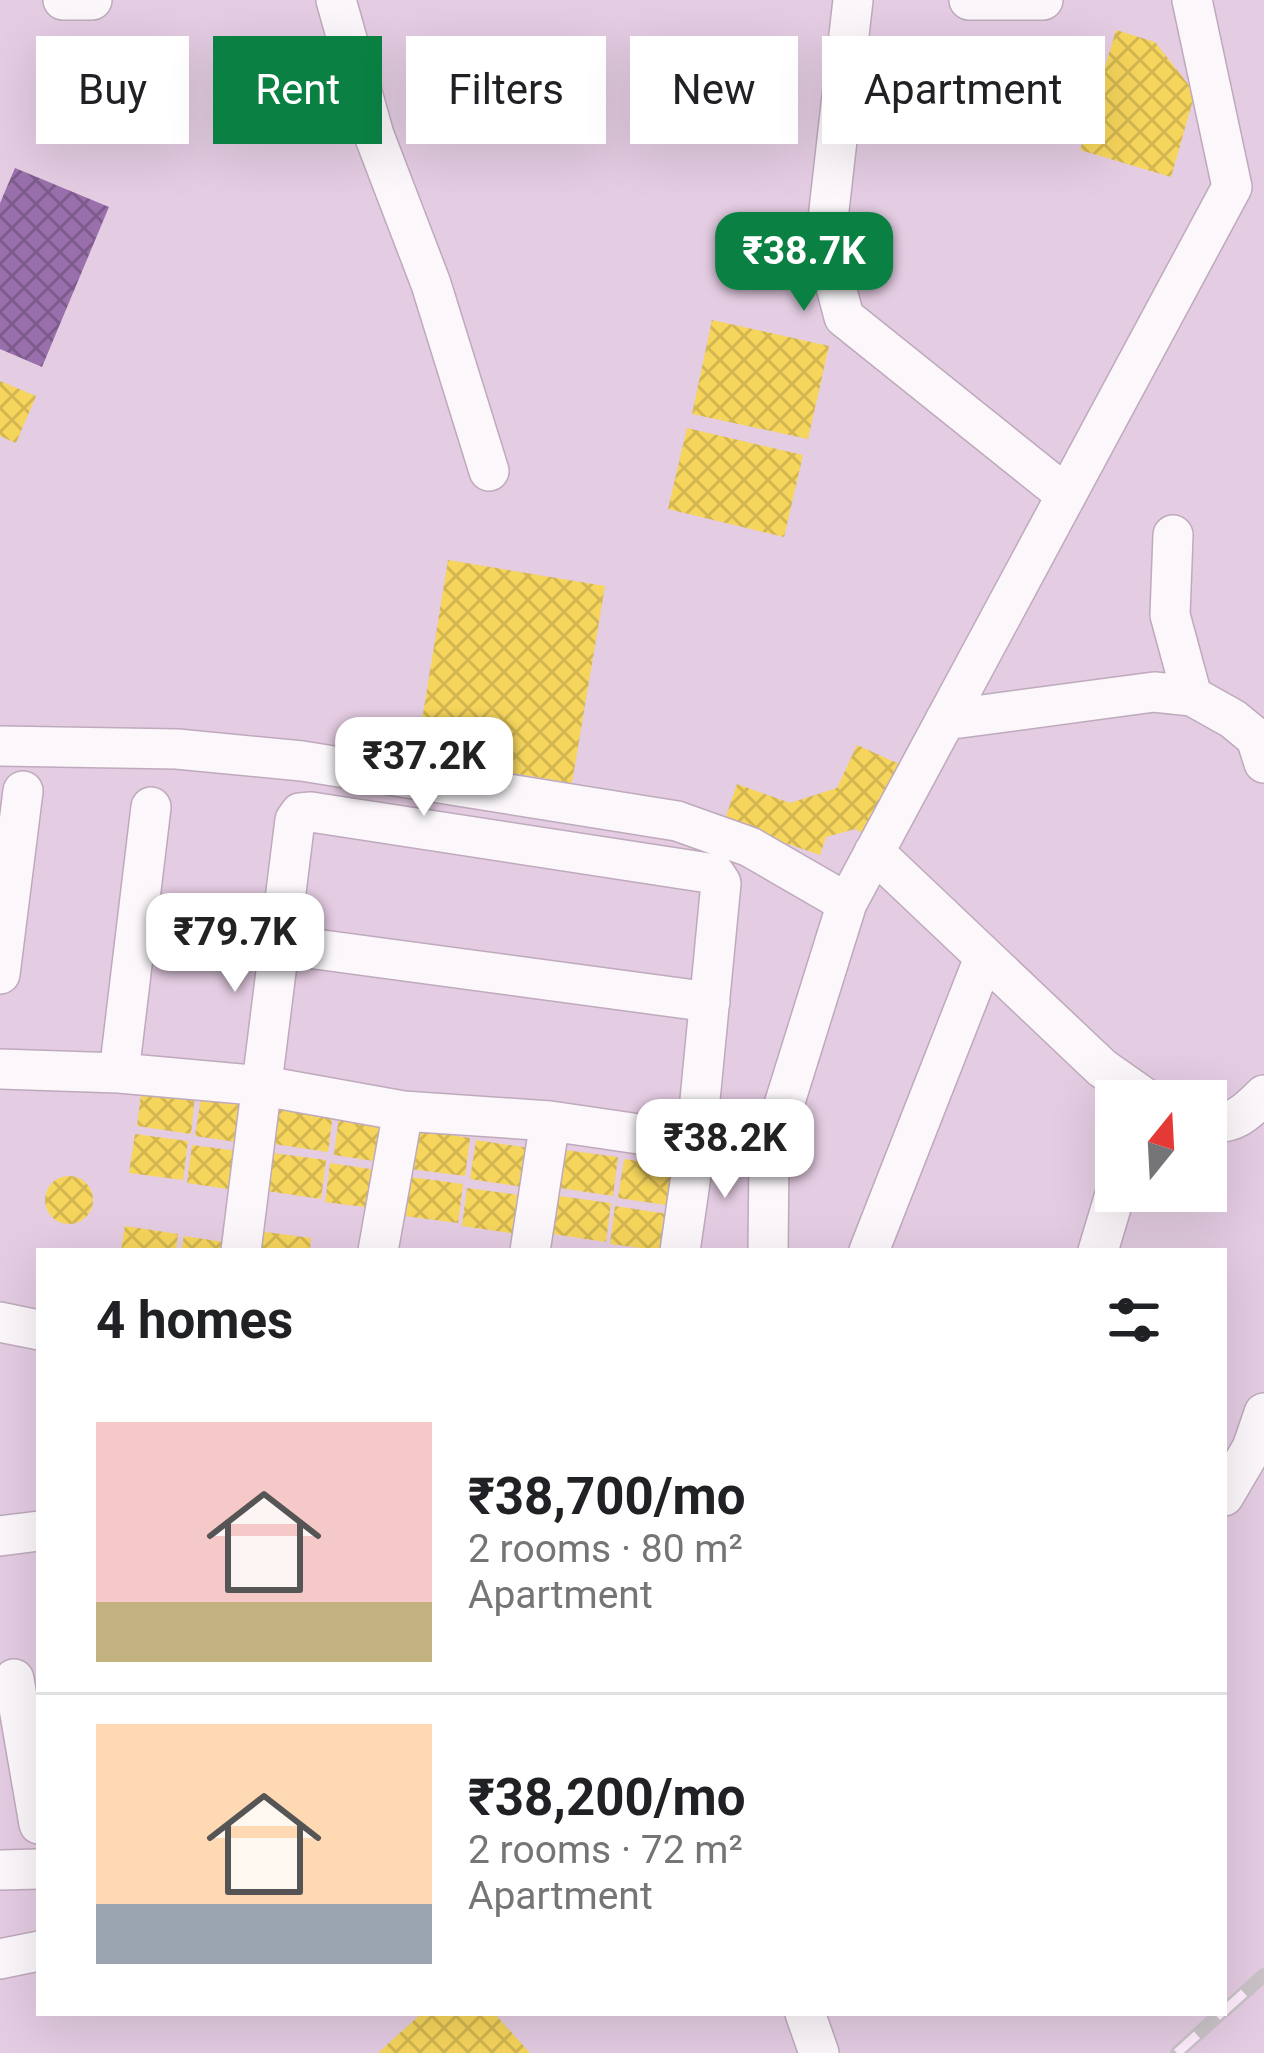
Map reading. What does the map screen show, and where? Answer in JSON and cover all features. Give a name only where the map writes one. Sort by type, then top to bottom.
[{"type":"street","points":[[63,0],[92,0]]},
{"type":"street","points":[[337,0],[374,135],[431,284],[489,471]]},
{"type":"street","points":[[853,0],[825,245],[844,317],[1066,495]]},
{"type":"street","points":[[969,0],[1043,0]]},
{"type":"street","points":[[768,1248],[769,1153],[847,903],[1066,495],[1248,192],[1192,0]]},
{"type":"street","points":[[1173,535],[1170,615],[1192,696]]},
{"type":"street","points":[[945,720],[1154,692],[1192,696],[1256,738],[1264,764]]},
{"type":"street","points":[[0,746],[177,749],[302,761],[676,821],[750,847],[847,903]]},
{"type":"street","points":[[0,974],[23,791]]},
{"type":"street","points":[[119,1073],[151,807]]},
{"type":"street","points":[[241,1248],[295,820],[300,813],[311,812],[715,874],[721,883],[696,1141],[680,1248]]},
{"type":"street","points":[[874,852],[1118,1080]]},
{"type":"street","points":[[278,944],[710,1002]]},
{"type":"street","points":[[870,1248],[984,958]]},
{"type":"street","points":[[0,1069],[119,1073],[264,1086],[403,1111],[550,1120],[769,1153]]},
{"type":"street","points":[[1227,1122],[1243,1116],[1264,1095]]},
{"type":"street","points":[[379,1248],[403,1111]]},
{"type":"street","points":[[530,1248],[550,1120]]},
{"type":"street","points":[[1099,1248],[1110,1212]]},
{"type":"street","points":[[0,1322],[36,1329]]},
{"type":"street","points":[[1227,1491],[1252,1448],[1264,1413]]},
{"type":"street","points":[[0,1536],[36,1531]]},
{"type":"street","points":[[14,1678],[36,1806]]},
{"type":"street","points":[[0,1870],[36,1869]]},
{"type":"street","points":[[0,1959],[36,1953]]},
{"type":"street","points":[[807,2016],[819,2053]]},
{"type":"building: Homes","points":[[1116,30],[1155,42],[1195,93],[1171,177],[1080,150],[1082,144],[1105,144],[1105,67]]},
{"type":"building: Homes","points":[[712,320],[829,346],[808,439],[692,414]]},
{"type":"building: Homes","points":[[0,381],[36,396],[16,443],[0,436]]},
{"type":"building: Homes","points":[[687,428],[803,455],[784,537],[668,509]]},
{"type":"building: Homes","points":[[448,560],[605,586],[572,783],[416,757]]},
{"type":"building: Homes","points":[[857,745],[906,767],[872,838],[855,829],[826,837],[820,855],[724,822],[737,784],[790,803],[837,788]]},
{"type":"building: Homes","points":[[142,1087],[195,1095],[191,1134],[137,1126]]},
{"type":"building: Homes","points":[[201,1098],[254,1105],[250,1144],[195,1136]]},
{"type":"building: Homes","points":[[280,1106],[333,1113],[328,1152],[274,1144]]},
{"type":"building: Homes","points":[[339,1116],[392,1124],[387,1163],[334,1155]]},
{"type":"building: Homes","points":[[417,1130],[470,1138],[465,1176],[411,1169]]},
{"type":"building: Homes","points":[[135,1134],[188,1141],[183,1180],[129,1173]]},
{"type":"building: Homes","points":[[476,1140],[529,1148],[524,1187],[470,1179]]},
{"type":"building: Homes","points":[[192,1145],[245,1152],[241,1191],[187,1183]]},
{"type":"building: Homes","points":[[565,1150],[618,1157],[613,1196],[560,1188]]},
{"type":"building: Homes","points":[[273,1153],[326,1160],[321,1199],[267,1191]]},
{"type":"building: Homes","points":[[624,1159],[677,1167],[673,1206],[618,1198]]},
{"type":"building: Homes","points":[[330,1163],[383,1171],[379,1209],[325,1202]]},
{"type":"building: Homes","points":[[69,1176],[86,1183],[93,1200],[86,1217],[69,1224],[52,1217],[45,1200],[52,1183]]},
{"type":"building: Homes","points":[[410,1177],[463,1184],[458,1223],[404,1216]]},
{"type":"building: Homes","points":[[467,1188],[520,1195],[516,1234],[462,1226]]},
{"type":"building: Homes","points":[[558,1196],[611,1203],[606,1242],[552,1234]]},
{"type":"building: Homes","points":[[615,1206],[668,1214],[664,1248],[610,1244]]},
{"type":"building: Homes","points":[[125,1226],[178,1234],[176,1248],[121,1248]]},
{"type":"building: Homes","points":[[258,1231],[311,1238],[310,1248],[255,1248]]},
{"type":"building: Homes","points":[[184,1236],[237,1244],[236,1248],[182,1248]]},
{"type":"building: Homes","points":[[419,2016],[497,2016],[530,2053],[378,2053]]},
{"type":"building: Offices","points":[[15,168],[109,207],[42,367],[0,349],[0,203]]},
{"type":"railway","points":[[1227,2008],[1264,1975]]},
{"type":"railway","points":[[1177,2053],[1218,2016]]}]
